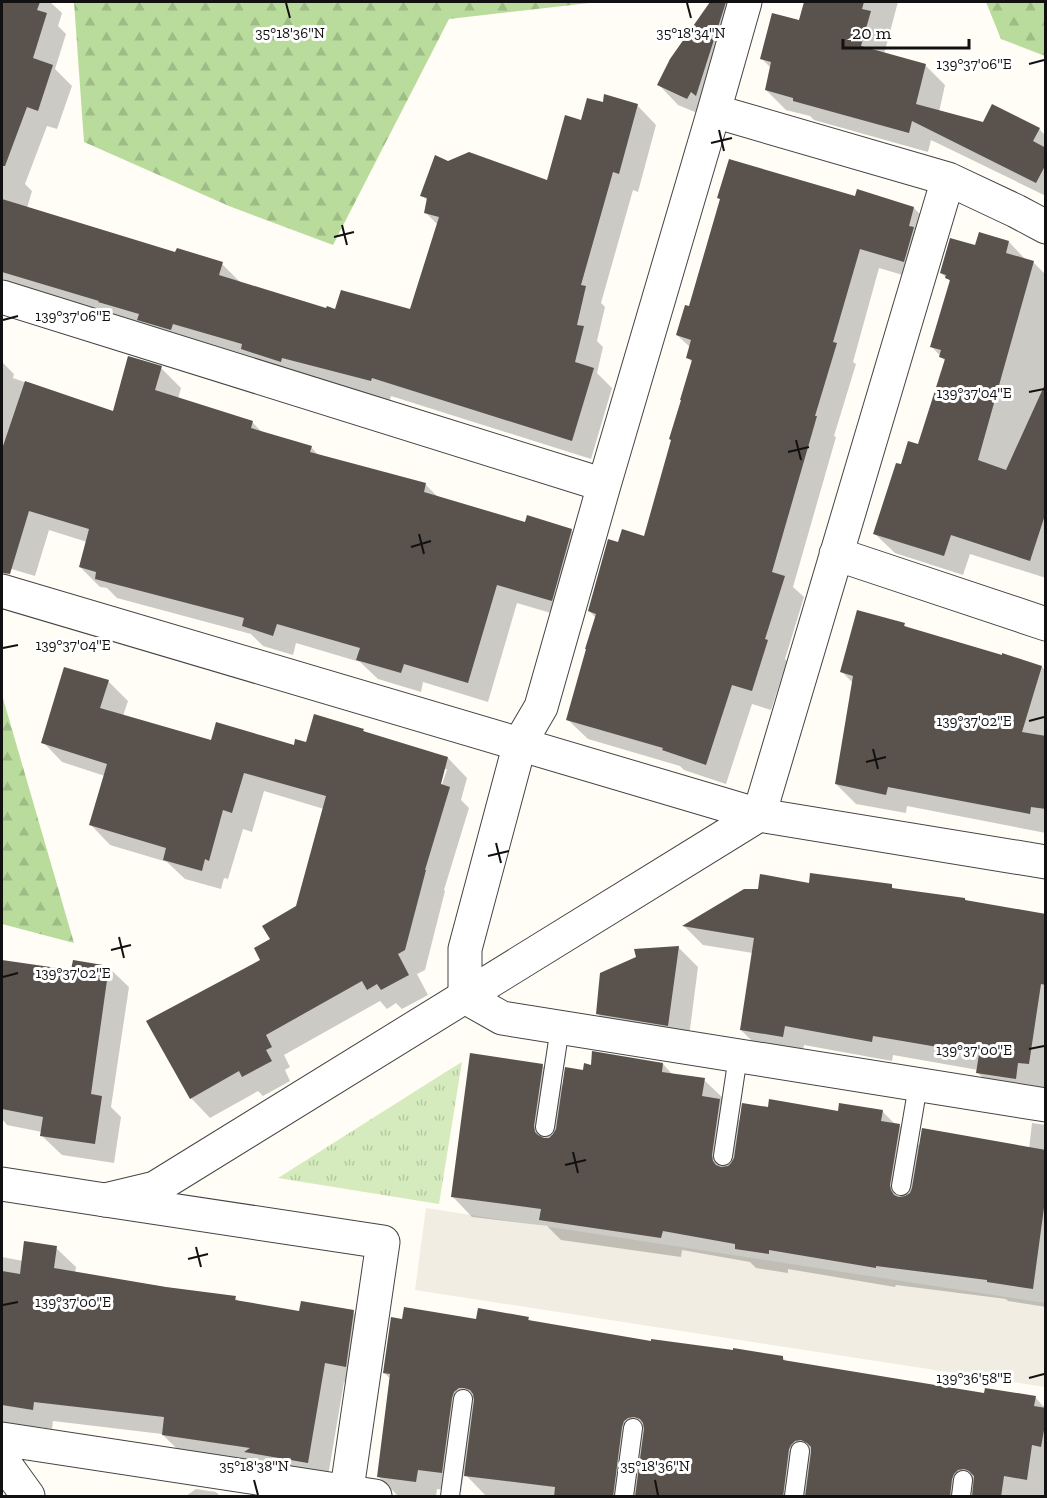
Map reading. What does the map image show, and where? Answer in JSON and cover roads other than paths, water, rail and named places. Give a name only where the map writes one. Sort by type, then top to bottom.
[{"type":"street","points":[[465,997],[465,949],[520,743],[541,707],[745,2]]},
{"type":"street","points":[[714,111],[948,179],[1046,227]]},
{"type":"street","points":[[105,1200],[155,1188],[759,815],[948,179]]},
{"type":"street","points":[[2,297],[604,485]]},
{"type":"street","points":[[836,554],[1046,624]]},
{"type":"street","points":[[2,591],[759,815],[1046,862]]},
{"type":"street","points":[[465,997],[502,1018],[1046,1105]]},
{"type":"street","points":[[2,1184],[383,1242],[356,1495],[2,1439]]},
{"type":"street","points":[[2,1461],[28,1497]]},
{"type":"lane","points":[[545,1127],[560,1027]]},
{"type":"lane","points":[[723,1156],[738,1056]]},
{"type":"lane","points":[[901,1186],[918,1085]]},
{"type":"lane","points":[[450,1497],[463,1399]]},
{"type":"lane","points":[[624,1497],[633,1428]]},
{"type":"lane","points":[[794,1497],[800,1451]]}]
